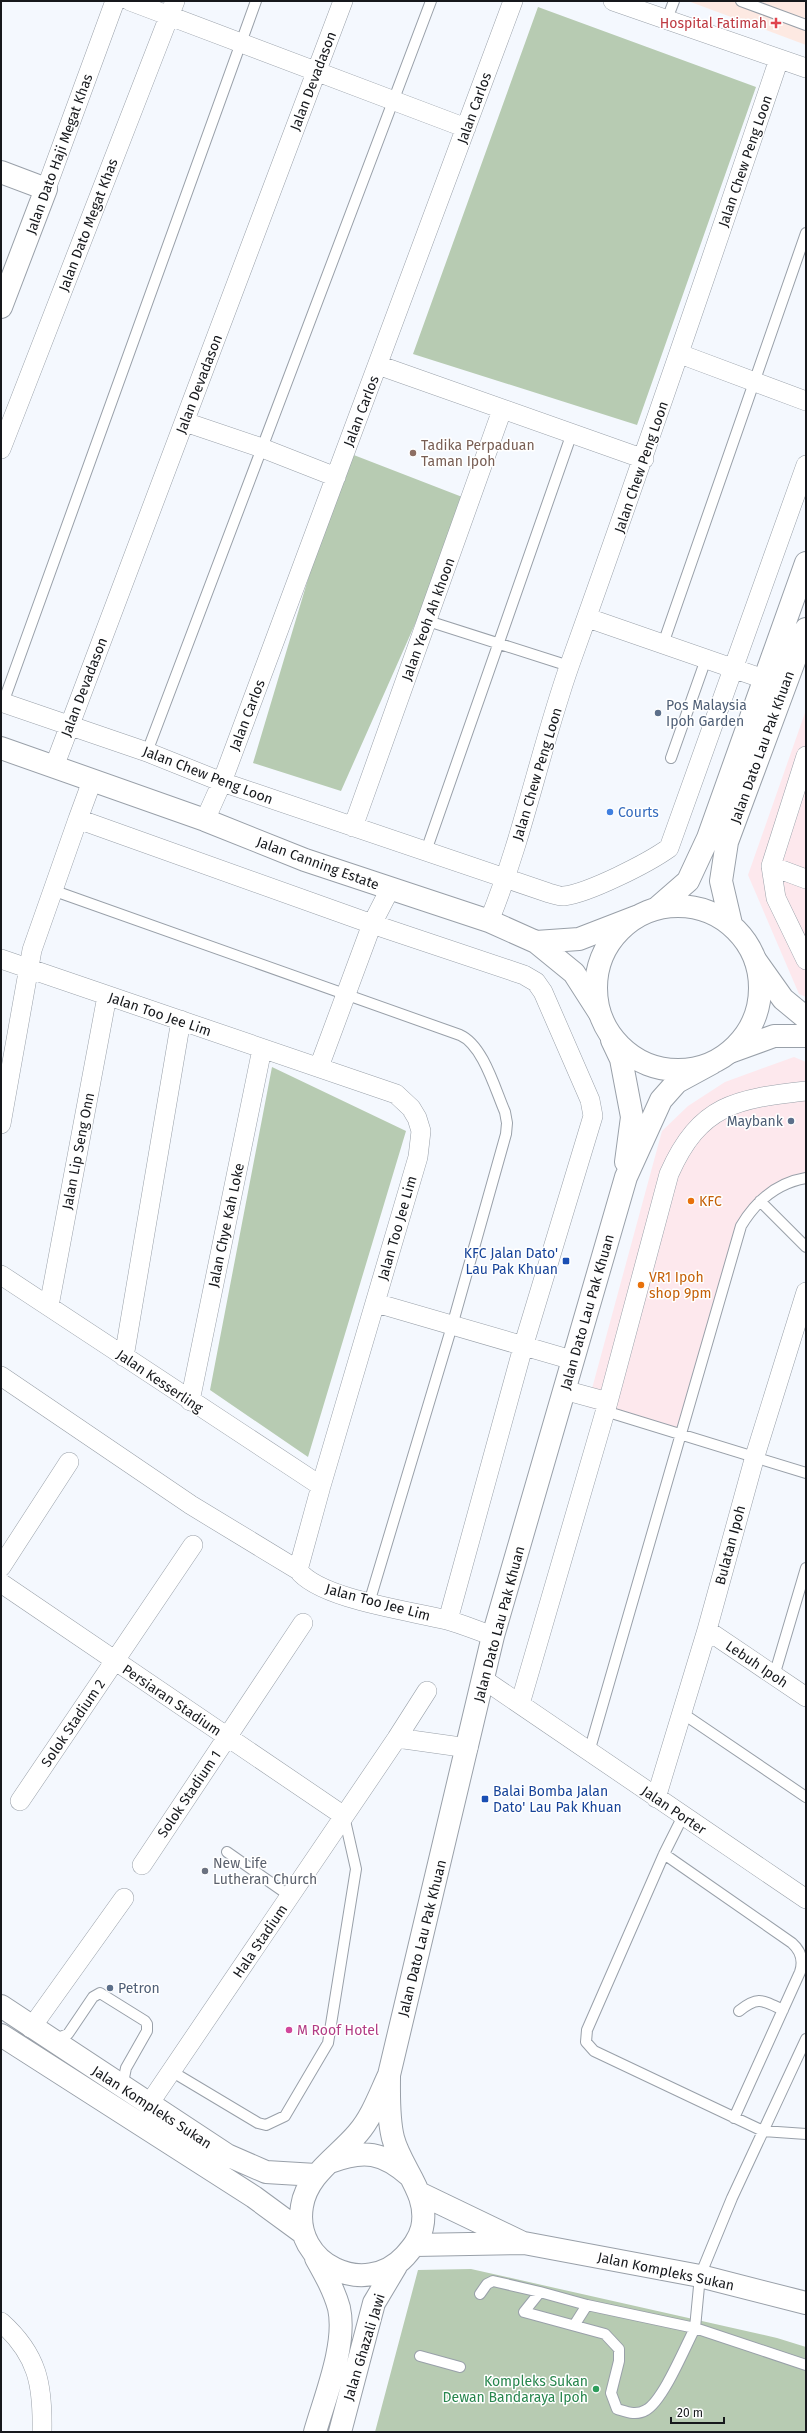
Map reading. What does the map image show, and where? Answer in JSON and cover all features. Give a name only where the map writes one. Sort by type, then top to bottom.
[{"type":"main road","points":[[1,172],[46,189]]},
{"type":"main road","name":"Jalan Dato Haji Megat Khas","points":[[1,307],[46,189]]},
{"type":"main road","name":"Jalan Dato Lau Pak Khuan","points":[[657,908],[688,881],[708,838],[806,563]]},
{"type":"main road","name":"Jalan Dato Lau Pak Khuan","points":[[731,924],[721,881],[727,842],[805,634]]},
{"type":"main road","name":"Jalan Canning Estate","points":[[1,749],[205,820],[304,860],[489,921],[536,942],[580,939],[657,908]]},
{"type":"main road","points":[[657,908],[683,906],[695,908],[708,911],[731,924],[746,941],[756,961],[783,999],[806,1018]]},
{"type":"main road","points":[[599,1012],[596,985],[602,958],[616,935],[636,917]]},
{"type":"main road","points":[[536,942],[574,973],[599,1012],[608,1032],[623,1050],[643,1063],[666,1070],[690,1070],[774,1036],[806,1036]]},
{"type":"main road","points":[[721,1057],[746,1033],[757,1011],[760,986],[756,961]]},
{"type":"main road","name":"Jalan Dato Lau Pak Khuan","points":[[608,1032],[621,1059],[632,1117],[626,1157],[626,1177]]},
{"type":"main road","name":"Jalan Dato Lau Pak Khuan","points":[[389,2075],[468,1748],[493,1636],[626,1177],[661,1100],[677,1082],[721,1057]]},
{"type":"main road","name":"Jalan Kompleks Sukan","points":[[1,2006],[31,2028],[227,2155],[249,2166],[266,2172],[323,2169]]},
{"type":"main road","name":"Jalan Kompleks Sukan","points":[[1,2035],[254,2196],[308,2242]]},
{"type":"main road","points":[[389,2075],[390,2121],[393,2139],[415,2185],[423,2216],[422,2228],[415,2245],[396,2266],[379,2274],[360,2276],[337,2270],[326,2264],[308,2242],[301,2207],[306,2190],[323,2169],[359,2133],[389,2075]]},
{"type":"main road","points":[[323,2169],[350,2154],[373,2154],[394,2162],[415,2185]]},
{"type":"main road","name":"Jalan Kompleks Sukan","points":[[415,2185],[524,2243]]},
{"type":"main road","name":"Jalan Ghazali Jawi","points":[[308,2242],[332,2287],[339,2310],[341,2334],[315,2432]]},
{"type":"main road","name":"Jalan Kompleks Sukan","points":[[415,2245],[524,2243],[700,2276],[806,2303]]},
{"type":"main road","name":"Jalan Ghazali Jawi","points":[[340,2432],[374,2303],[396,2266]]},
{"type":"street","name":"Jalan Dato Haji Megat Khas","points":[[46,189],[115,1]]},
{"type":"street","points":[[130,1],[172,9],[240,43],[466,128]]},
{"type":"street","name":"Jalan Devadason","points":[[54,767],[343,1]]},
{"type":"street","name":"Jalan Carlos","points":[[205,820],[222,782],[513,1]]},
{"type":"street","points":[[613,1],[806,68]]},
{"type":"street","name":"Jalan Dato Megat Khas","points":[[1,449],[172,9]]},
{"type":"street","name":"Jalan Chew Peng Loon","points":[[489,921],[506,878],[570,666],[644,459],[779,59]]},
{"type":"street","points":[[680,354],[806,401]]},
{"type":"street","points":[[378,364],[502,410],[644,459]]},
{"type":"street","name":"Jalan Yeoh Ah khoon","points":[[353,827],[428,621],[502,410]]},
{"type":"street","points":[[185,422],[262,448],[336,477]]},
{"type":"street","name":"Jalan Chew Peng Loon","points":[[2,702],[147,752],[222,782],[563,897],[579,892],[651,861],[669,848],[806,464]]},
{"type":"street","points":[[588,618],[764,679],[784,639],[795,633],[805,634]]},
{"type":"street","points":[[806,756],[771,866],[776,898],[806,960]]},
{"type":"street","points":[[2,1116],[32,950],[92,780]]},
{"type":"street","points":[[78,818],[372,924],[524,975],[536,982],[543,992],[590,1100],[593,1110],[592,1122],[523,1347],[448,1620]]},
{"type":"street","points":[[771,866],[806,879]]},
{"type":"street","points":[[319,1067],[372,924],[390,888]]},
{"type":"street","name":"Jalan Too Jee Lim","points":[[1,959],[396,1094],[411,1108],[421,1131],[418,1157],[321,1486],[298,1570],[302,1576],[320,1587],[369,1603],[448,1620],[493,1636]]},
{"type":"street","name":"Jalan Lip Seng Onn","points":[[49,1306],[107,996]]},
{"type":"street","points":[[124,1357],[181,1020]]},
{"type":"street","name":"Jalan Chye Kah Loke","points":[[190,1401],[262,1049]]},
{"type":"street","points":[[520,1704],[607,1407],[670,1174],[680,1150],[703,1123],[730,1105],[762,1096],[806,1091]]},
{"type":"street","name":"Jalan Kesserling","points":[[1,1275],[321,1486]]},
{"type":"street","name":"Bulatan Ipoh","points":[[656,1798],[707,1630],[755,1456],[806,1292]]},
{"type":"street","points":[[376,1303],[523,1347],[572,1360]]},
{"type":"street","points":[[1,1376],[191,1505],[298,1570]]},
{"type":"street","points":[[564,1390],[607,1407]]},
{"type":"street","points":[[1,1567],[69,1462]]},
{"type":"street","name":"Solok Stadium 2","points":[[20,1801],[193,1546]]},
{"type":"street","name":"Persiaran Stadium","points":[[1,1583],[344,1816]]},
{"type":"street","name":"Solok Stadium 1","points":[[142,1865],[303,1623]]},
{"type":"street","name":"Lebuh Ipoh","points":[[707,1630],[806,1698]]},
{"type":"street","name":"Jalan Porter","points":[[483,1679],[806,1899]]},
{"type":"street","name":"Hala Stadium","points":[[149,2104],[397,1738],[427,1691]]},
{"type":"street","points":[[397,1738],[468,1748]]},
{"type":"street","points":[[31,2028],[124,1898]]},
{"type":"street","points":[[1,2322],[28,2354],[40,2380],[42,2432]]},
{"type":"lane","points":[[2,702],[256,1]]},
{"type":"lane","points":[[147,752],[392,100],[431,1]]},
{"type":"lane","points":[[667,19],[674,1]]},
{"type":"lane","points":[[741,1],[806,25]]},
{"type":"lane","points":[[663,644],[806,233]]},
{"type":"lane","points":[[426,851],[572,433]]},
{"type":"lane","points":[[428,621],[570,666]]},
{"type":"lane","points":[[672,758],[706,659]]},
{"type":"lane","points":[[52,890],[466,1037],[478,1051],[506,1117],[506,1134],[452,1326],[369,1603]]},
{"type":"lane","points":[[589,1752],[741,1226],[760,1201],[784,1183],[806,1178]]},
{"type":"lane","points":[[760,1201],[806,1247]]},
{"type":"lane","points":[[607,1407],[680,1433],[806,1473]]},
{"type":"lane","points":[[774,1676],[806,1568]]},
{"type":"lane","points":[[682,1713],[806,1797]]},
{"type":"lane","points":[[171,2071],[258,2123],[270,2124],[287,2113],[328,2043],[356,1869],[344,1816]]},
{"type":"lane","points":[[683,1816],[664,1854],[586,2030],[586,2042],[594,2051],[734,2118],[763,2130],[806,2134]]},
{"type":"lane","points":[[227,1852],[290,1896]]},
{"type":"lane","points":[[664,1854],[797,1947],[800,1953],[802,1966],[734,2118]]},
{"type":"lane","points":[[51,2040],[68,2034],[96,1994],[104,1994],[139,2017],[147,2024],[148,2027],[126,2068],[122,2087]]},
{"type":"lane","points":[[739,2011],[750,2003],[758,2000],[783,2010]]},
{"type":"lane","points":[[540,2292],[524,2312],[575,2324],[604,2334],[619,2349],[619,2361],[611,2393],[617,2409],[634,2414],[647,2410],[659,2400],[695,2328],[700,2276],[732,2198],[806,2039]]},
{"type":"lane","points":[[480,2294],[487,2284],[493,2281],[587,2305],[695,2328],[806,2365]]},
{"type":"lane","points":[[575,2324],[587,2305]]},
{"type":"lane","points":[[420,2356],[460,2368]]},
{"type":"shaded area","name":"Hospital Fatimah","points":[[688,1],[806,1],[806,45]]},
{"type":"shaded area","points":[[806,710],[806,997],[799,994],[748,875]]},
{"type":"shaded area","points":[[794,1057],[806,1062],[806,1175],[786,1178],[743,1213],[678,1432],[587,1407],[662,1131],[688,1106],[725,1082]]},
{"type":"green space","points":[[538,7],[756,87],[637,425],[413,354]]},
{"type":"green space","points":[[346,452],[470,500],[341,791],[253,763]]},
{"type":"green space","points":[[272,1067],[406,1131],[308,1457],[210,1390]]},
{"type":"green space","name":"Kompleks Sukan Dewan Bandaraya Ipoh","points":[[471,2269],[777,2338],[806,2347],[806,2432],[375,2432],[418,2270]]},
{"type":"place","name":"Hospital Fatimah","points":[[776,23]]},
{"type":"place","name":"Tadika Perpaduan Taman Ipoh","points":[[413,453]]},
{"type":"place","name":"Pos Malaysia Ipoh Garden","points":[[658,713]]},
{"type":"place","name":"Courts","points":[[610,812]]},
{"type":"place","name":"Maybank","points":[[791,1121]]},
{"type":"place","name":"KFC","points":[[691,1201]]},
{"type":"place","name":"KFC Jalan Dato' Lau Pak Khuan","points":[[566,1261]]},
{"type":"place","name":"VR1 Ipoh shop 9pm","points":[[641,1285]]},
{"type":"place","name":"Balai Bomba Jalan Dato' Lau Pak Khuan","points":[[485,1799]]},
{"type":"place","name":"New Life Lutheran Church","points":[[205,1871]]},
{"type":"place","name":"Petron","points":[[110,1988]]},
{"type":"place","name":"M Roof Hotel","points":[[289,2030]]},
{"type":"place","name":"Kompleks Sukan Dewan Bandaraya Ipoh","points":[[596,2389]]}]
